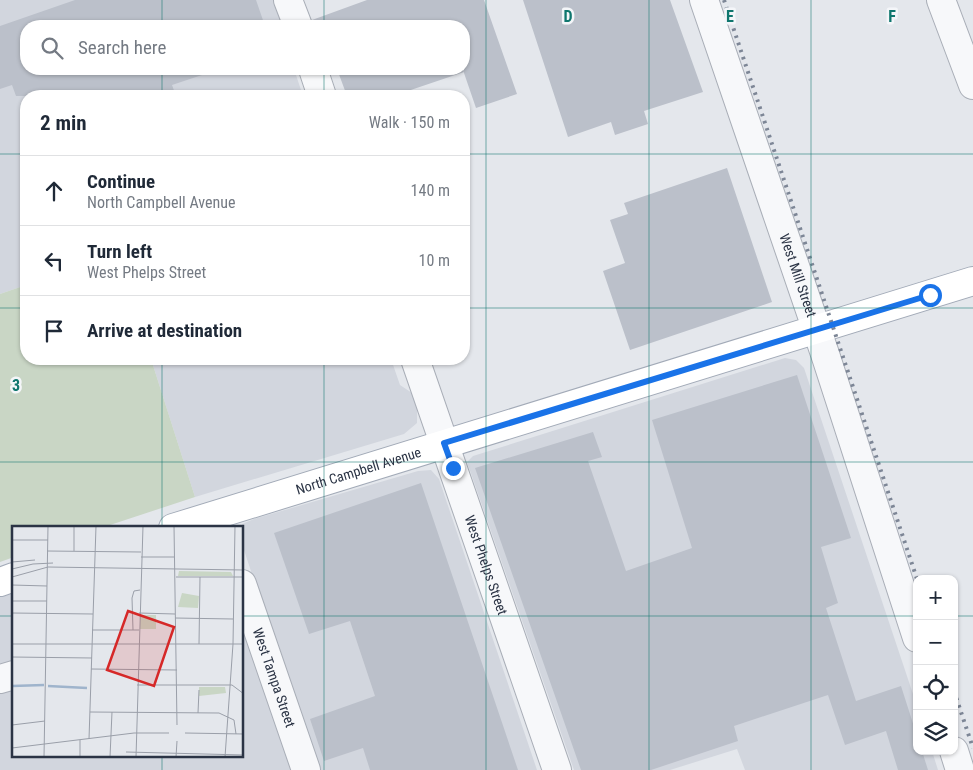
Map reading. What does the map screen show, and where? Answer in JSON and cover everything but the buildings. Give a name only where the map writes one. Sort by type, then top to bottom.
[{"type":"main road","name":"North Campbell Avenue","points":[[185,526],[220,520],[444,443],[973,281]]},
{"type":"main road","points":[[0,582],[12,578]]},
{"type":"street","points":[[288,0],[296,20]]},
{"type":"street","name":"West Mill Street","points":[[704,0],[816,330],[913,626]]},
{"type":"street","points":[[941,0],[973,85]]},
{"type":"street","points":[[315,75],[320,90]]},
{"type":"street","name":"West Phelps Street","points":[[417,365],[557,770]]},
{"type":"street","name":"West Tampa Street","points":[[244,594],[306,770]]},
{"type":"street","points":[[955,755],[960,770]]},
{"type":"shaded area","points":[[0,0],[276,0],[281,20],[20,20],[20,75],[296,75],[301,90],[20,90],[20,287],[0,294]]},
{"type":"shaded area","points":[[785,358],[796,360],[804,368],[913,694],[913,755],[933,755],[938,770],[745,770],[737,749],[670,770],[574,770],[467,462],[473,456]]},
{"type":"shaded area","points":[[153,365],[393,365],[400,385],[412,393],[417,406],[417,423],[404,434],[195,497]]},
{"type":"shaded area","points":[[431,470],[439,479],[537,770],[317,770],[244,550],[244,526],[242,524],[418,471]]},
{"type":"shaded area","points":[[12,594],[12,758],[244,758],[244,634],[291,770],[0,770],[0,597]]},
{"type":"green space","points":[[20,287],[20,365],[153,365],[195,497],[107,526],[12,526],[12,558],[0,562],[0,294]]},
{"type":"railway","points":[[724,0],[916,575]]},
{"type":"railway","points":[[958,703],[973,748]]},
{"type":"route","points":[[453,468],[444,443],[930,295]]}]
